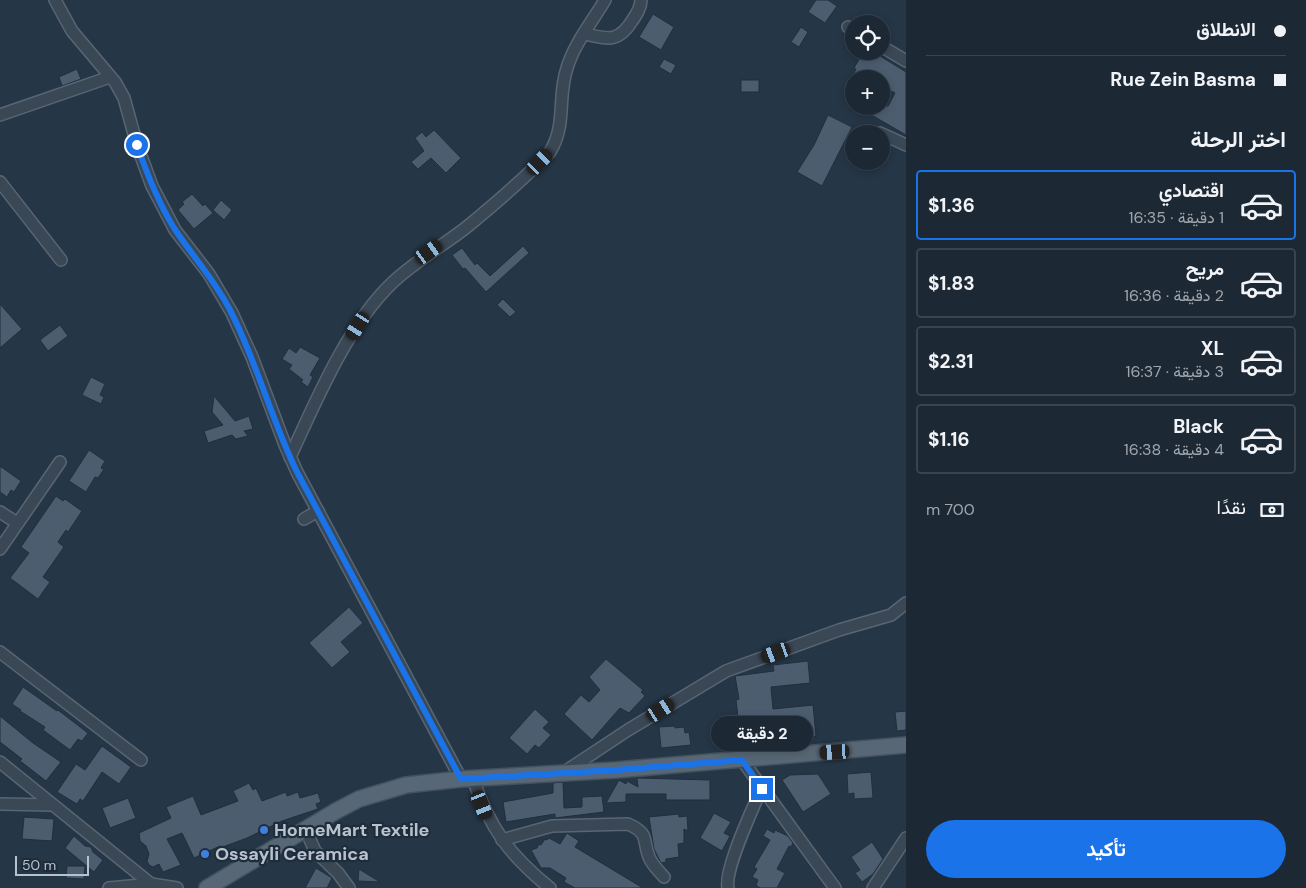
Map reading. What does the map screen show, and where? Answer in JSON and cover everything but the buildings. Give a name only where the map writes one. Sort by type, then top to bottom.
[{"type":"main road","points":[[207,888],[305,828],[359,799],[406,785],[742,760],[906,745]]},
{"type":"street","points":[[54,0],[72,31],[110,77],[126,103],[137,145],[152,186],[171,224],[209,274],[228,306],[252,357],[290,457],[487,816],[502,840],[550,888]]},
{"type":"street","points":[[290,457],[342,353],[358,326],[390,285],[416,261],[467,226],[550,152],[556,141],[562,120],[566,68],[572,54],[605,0]]},
{"type":"street","points":[[584,34],[616,38],[622,35],[637,14],[641,0]]},
{"type":"street","points":[[890,51],[906,61]]},
{"type":"street","points":[[0,115],[110,77]]},
{"type":"street","points":[[890,138],[906,145]]},
{"type":"street","points":[[0,182],[61,260]]},
{"type":"street","points":[[0,549],[60,462]]},
{"type":"street","points":[[304,519],[318,511]]},
{"type":"street","points":[[0,512],[17,523]]},
{"type":"street","points":[[563,772],[644,720],[726,671],[839,630],[891,615],[906,603]]},
{"type":"street","points":[[0,652],[141,760]]},
{"type":"street","points":[[742,760],[835,888]]},
{"type":"street","points":[[0,762],[151,884]]},
{"type":"street","points":[[728,888],[726,881],[732,862],[762,789]]},
{"type":"street","points":[[0,804],[52,805]]},
{"type":"street","points":[[502,840],[552,826],[628,824],[637,828],[645,836],[649,858],[664,877]]},
{"type":"street","points":[[305,828],[315,851],[338,873],[349,888]]},
{"type":"street","points":[[873,888],[906,838]]},
{"type":"street","points":[[109,888],[151,884],[177,888]]},
{"type":"place","name":"HomeMart Textile","points":[[264,830]]},
{"type":"place","name":"Ossayli Ceramica","points":[[205,854]]},
{"type":"route","points":[[137,145],[152,186],[175,230],[218,286],[232,313],[252,357],[297,472],[461,779],[742,760],[762,789]]}]
